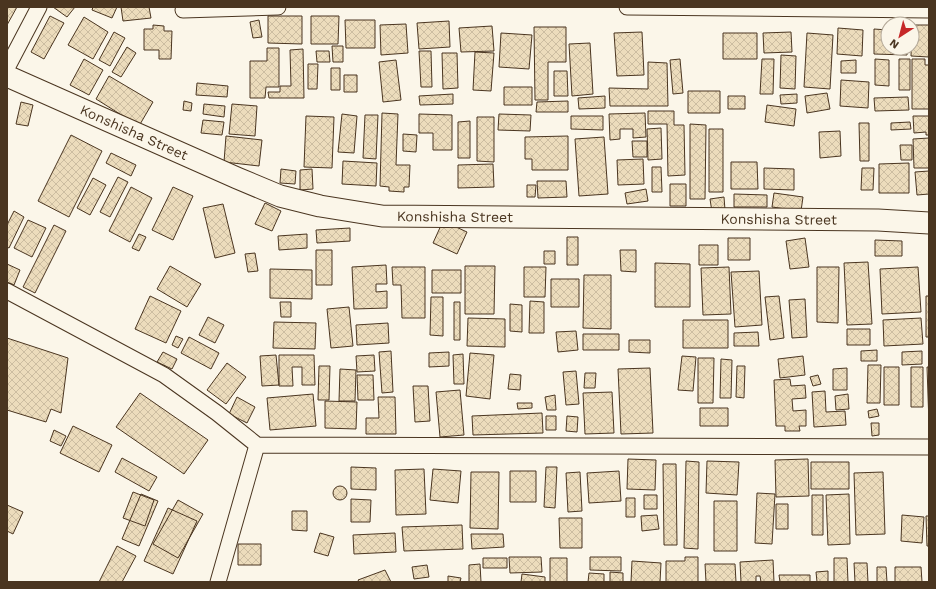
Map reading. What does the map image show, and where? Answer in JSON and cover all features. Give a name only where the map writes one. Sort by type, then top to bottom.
[{"type":"street","points":[[7,68],[39,7]]},
{"type":"street","points":[[183,10],[278,7]]},
{"type":"street","points":[[627,7],[929,10]]},
{"type":"street","name":"Konshisha Street","points":[[7,76],[280,196],[320,206],[382,216],[878,220],[929,223]]},
{"type":"street","points":[[7,291],[164,374],[258,445],[929,447]]},
{"type":"street","points":[[218,582],[258,445]]},
{"type":"building","points":[[7,7],[17,7],[7,25]]},
{"type":"building","points":[[53,7],[75,7],[67,17]]},
{"type":"building","points":[[93,7],[117,7],[112,18],[92,10]]},
{"type":"building","points":[[121,7],[149,7],[151,18],[123,21]]},
{"type":"building","points":[[50,16],[64,23],[44,59],[31,52]]},
{"type":"building","points":[[268,16],[302,16],[302,44],[268,43]]},
{"type":"building","points":[[311,16],[339,16],[338,44],[311,44]]},
{"type":"building","points":[[84,17],[108,32],[93,59],[68,45]]},
{"type":"building","points":[[259,20],[262,37],[253,38],[250,22]]},
{"type":"building","points":[[345,20],[375,20],[375,48],[346,48]]},
{"type":"building","points":[[449,21],[450,47],[419,49],[417,23]]},
{"type":"building","points":[[406,24],[408,53],[381,55],[380,25]]},
{"type":"building","points":[[153,25],[164,26],[164,31],[172,31],[171,59],[159,59],[159,50],[144,50],[144,29],[153,29]]},
{"type":"building","points":[[920,25],[929,25],[929,57],[911,56],[920,56]]},
{"type":"building","points":[[492,26],[494,51],[461,52],[459,28]]},
{"type":"building","points":[[534,27],[566,27],[566,62],[548,62],[548,100],[535,100]]},
{"type":"building","points":[[838,28],[863,30],[862,56],[837,54]]},
{"type":"building","points":[[874,29],[880,29],[880,54],[874,54]]},
{"type":"building","points":[[114,32],[125,38],[110,66],[99,60]]},
{"type":"building","points":[[642,32],[644,75],[617,76],[614,33]]},
{"type":"building","points":[[791,32],[792,52],[764,53],[763,33]]},
{"type":"building","points":[[501,33],[532,35],[529,69],[499,67]]},
{"type":"building","points":[[723,33],[757,33],[757,59],[723,59]]},
{"type":"building","points":[[807,33],[833,35],[830,89],[804,87]]},
{"type":"building","points":[[590,43],[593,94],[572,96],[569,44]]},
{"type":"building","points":[[332,46],[343,46],[343,62],[333,62]]},
{"type":"building","points":[[127,47],[136,53],[121,77],[112,72]]},
{"type":"building","points":[[267,48],[279,48],[279,87],[266,87],[265,98],[250,98],[250,61],[267,61]]},
{"type":"building","points":[[303,49],[304,98],[269,98],[268,92],[280,92],[280,86],[291,86],[290,50]]},
{"type":"building","points":[[316,51],[329,51],[330,62],[317,62]]},
{"type":"building","points":[[419,51],[431,51],[432,87],[421,87]]},
{"type":"building","points":[[475,52],[494,53],[491,91],[473,90]]},
{"type":"building","points":[[442,53],[457,53],[458,88],[443,89]]},
{"type":"building","points":[[781,55],[796,56],[795,89],[780,88]]},
{"type":"building","points":[[84,59],[103,70],[89,95],[70,85]]},
{"type":"building","points":[[680,59],[683,93],[673,94],[670,60]]},
{"type":"building","points":[[762,59],[774,59],[773,94],[760,94]]},
{"type":"building","points":[[875,59],[889,60],[889,86],[875,85]]},
{"type":"building","points":[[899,59],[910,59],[910,90],[899,90]]},
{"type":"building","points":[[912,59],[925,59],[925,65],[929,65],[929,109],[912,109]]},
{"type":"building","points":[[396,60],[401,100],[383,102],[379,62]]},
{"type":"building","points":[[856,60],[856,73],[841,73],[841,61]]},
{"type":"building","points":[[648,62],[667,63],[668,106],[610,106],[609,88],[648,89]]},
{"type":"building","points":[[308,64],[318,64],[317,89],[308,89]]},
{"type":"building","points":[[331,68],[340,68],[340,90],[331,90]]},
{"type":"building","points":[[554,71],[567,71],[568,96],[554,96]]},
{"type":"building","points":[[344,75],[357,75],[357,92],[344,92]]},
{"type":"building","points":[[109,76],[153,102],[139,126],[96,99]]},
{"type":"building","points":[[841,80],[869,82],[868,108],[840,106]]},
{"type":"building","points":[[197,83],[228,86],[227,97],[196,95]]},
{"type":"building","points":[[504,87],[532,87],[532,105],[504,105]]},
{"type":"building","points":[[688,91],[720,91],[720,113],[688,113]]},
{"type":"building","points":[[827,93],[830,109],[807,113],[805,96]]},
{"type":"building","points":[[453,94],[453,104],[420,105],[419,96]]},
{"type":"building","points":[[797,94],[797,103],[781,104],[780,95]]},
{"type":"building","points":[[605,96],[605,108],[579,109],[578,98]]},
{"type":"building","points":[[728,96],[745,96],[745,109],[728,109]]},
{"type":"building","points":[[908,97],[909,110],[875,111],[874,98]]},
{"type":"building","points":[[184,101],[192,103],[191,111],[183,110]]},
{"type":"building","points":[[568,101],[568,112],[536,112],[537,102]]},
{"type":"building","points":[[21,102],[33,105],[28,126],[16,124]]},
{"type":"building","points":[[204,104],[225,106],[224,117],[203,114]]},
{"type":"building","points":[[232,104],[257,106],[255,136],[229,134]]},
{"type":"building","points":[[767,105],[796,109],[794,126],[765,122]]},
{"type":"building","points":[[648,111],[674,111],[674,125],[684,125],[685,175],[668,176],[667,124],[648,124]]},
{"type":"building","points":[[382,113],[398,114],[396,165],[410,165],[409,187],[404,187],[404,192],[389,191],[389,187],[380,186]]},
{"type":"building","points":[[645,113],[646,137],[633,138],[633,129],[620,129],[620,139],[610,140],[609,114]]},
{"type":"building","points":[[342,114],[357,116],[354,153],[338,152]]},
{"type":"building","points":[[419,114],[452,115],[452,150],[433,150],[433,133],[419,133]]},
{"type":"building","points":[[499,114],[531,115],[530,131],[498,130]]},
{"type":"building","points":[[365,115],[378,115],[376,159],[363,158]]},
{"type":"building","points":[[306,116],[334,117],[332,168],[304,167]]},
{"type":"building","points":[[571,116],[603,116],[603,130],[571,129]]},
{"type":"building","points":[[913,116],[929,116],[929,135],[926,135],[926,132],[914,133]]},
{"type":"building","points":[[477,117],[494,117],[494,162],[477,161]]},
{"type":"building","points":[[203,120],[224,122],[222,135],[201,133]]},
{"type":"building","points":[[470,121],[470,158],[458,158],[458,122]]},
{"type":"building","points":[[910,122],[911,129],[891,130],[891,123]]},
{"type":"building","points":[[859,123],[869,123],[869,161],[860,161]]},
{"type":"building","points":[[690,124],[706,125],[705,199],[690,199]]},
{"type":"building","points":[[661,128],[662,159],[648,160],[647,129]]},
{"type":"building","points":[[709,129],[723,129],[723,192],[709,192]]},
{"type":"building","points":[[840,131],[841,156],[820,158],[819,132]]},
{"type":"building","points":[[403,134],[417,135],[416,152],[403,151]]},
{"type":"building","points":[[71,135],[102,151],[69,217],[38,201]]},
{"type":"building","points":[[226,136],[262,140],[259,166],[224,162]]},
{"type":"building","points":[[568,136],[568,170],[532,170],[532,159],[525,159],[525,137]]},
{"type":"building","points":[[604,137],[608,194],[579,196],[575,139]]},
{"type":"building","points":[[929,138],[929,168],[914,168],[913,139]]},
{"type":"building","points":[[632,141],[647,141],[647,157],[633,157]]},
{"type":"building","points":[[900,145],[912,145],[912,160],[901,160]]},
{"type":"building","points":[[111,153],[136,165],[131,176],[106,163]]},
{"type":"building","points":[[643,159],[644,184],[618,185],[617,160]]},
{"type":"building","points":[[343,161],[377,163],[376,186],[342,184]]},
{"type":"building","points":[[731,162],[757,162],[758,189],[731,189]]},
{"type":"building","points":[[909,163],[909,193],[879,193],[879,164]]},
{"type":"building","points":[[493,164],[494,187],[458,188],[458,165]]},
{"type":"building","points":[[652,167],[661,167],[662,192],[652,192]]},
{"type":"building","points":[[764,168],[794,169],[794,190],[764,189]]},
{"type":"building","points":[[862,168],[874,168],[873,190],[861,190]]},
{"type":"building","points":[[281,169],[296,171],[295,184],[280,183]]},
{"type":"building","points":[[312,169],[313,189],[300,190],[300,170]]},
{"type":"building","points":[[929,171],[929,194],[917,195],[915,172]]},
{"type":"building","points":[[118,177],[128,182],[110,217],[100,212]]},
{"type":"building","points":[[93,178],[106,185],[90,215],[77,208]]},
{"type":"building","points":[[537,181],[566,181],[567,197],[538,198]]},
{"type":"building","points":[[670,184],[686,184],[686,206],[670,206]]},
{"type":"building","points":[[527,185],[536,185],[535,197],[527,197]]},
{"type":"building","points":[[131,187],[152,198],[130,242],[109,231]]},
{"type":"building","points":[[173,187],[193,196],[173,240],[152,230]]},
{"type":"building","points":[[646,189],[648,201],[627,204],[625,193]]},
{"type":"building","points":[[774,193],[803,197],[801,211],[772,207]]},
{"type":"building","points":[[734,194],[767,195],[767,207],[734,207]]},
{"type":"building","points":[[724,197],[725,210],[712,212],[710,199]]},
{"type":"building","points":[[265,203],[281,211],[272,231],[255,224]]},
{"type":"building","points":[[223,204],[235,253],[215,258],[203,208]]},
{"type":"building","points":[[14,211],[24,217],[9,248],[7,247],[7,225]]},
{"type":"building","points":[[28,220],[46,228],[32,257],[14,248]]},
{"type":"building","points":[[443,221],[467,232],[457,254],[433,243]]},
{"type":"building","points":[[54,225],[66,231],[35,293],[23,287]]},
{"type":"building","points":[[350,228],[350,241],[317,243],[316,230]]},
{"type":"building","points":[[139,234],[146,237],[139,251],[132,248]]},
{"type":"building","points":[[307,234],[307,248],[279,250],[278,236]]},
{"type":"building","points":[[567,237],[578,237],[578,265],[567,265]]},
{"type":"building","points":[[728,238],[750,238],[750,260],[728,260]]},
{"type":"building","points":[[805,238],[809,267],[790,269],[786,241]]},
{"type":"building","points":[[875,240],[902,241],[902,256],[875,256]]},
{"type":"building","points":[[699,245],[718,245],[718,265],[699,265]]},
{"type":"building","points":[[316,250],[332,250],[332,285],[316,285]]},
{"type":"building","points":[[620,250],[636,250],[636,272],[621,271]]},
{"type":"building","points":[[544,251],[555,251],[555,264],[544,264]]},
{"type":"building","points":[[255,253],[258,271],[248,272],[245,254]]},
{"type":"building","points":[[868,262],[872,324],[847,325],[844,263]]},
{"type":"building","points":[[655,263],[690,264],[690,307],[655,307]]},
{"type":"building","points":[[7,264],[20,270],[14,285],[7,282]]},
{"type":"building","points":[[386,265],[387,284],[376,284],[376,292],[387,291],[387,308],[354,309],[352,267]]},
{"type":"building","points":[[170,266],[201,284],[187,307],[157,289]]},
{"type":"building","points":[[465,266],[495,266],[494,314],[465,314]]},
{"type":"building","points":[[392,267],[425,267],[425,318],[402,318],[401,285],[393,285]]},
{"type":"building","points":[[524,267],[546,267],[545,297],[524,297]]},
{"type":"building","points":[[729,267],[731,314],[703,315],[701,268]]},
{"type":"building","points":[[817,267],[839,267],[838,323],[817,322]]},
{"type":"building","points":[[918,267],[921,312],[882,314],[880,269]]},
{"type":"building","points":[[270,269],[312,270],[312,299],[270,298]]},
{"type":"building","points":[[432,270],[461,270],[461,293],[432,293]]},
{"type":"building","points":[[759,271],[762,325],[735,327],[731,272]]},
{"type":"building","points":[[584,275],[611,275],[611,329],[583,328]]},
{"type":"building","points":[[551,279],[579,279],[579,307],[551,307]]},
{"type":"building","points":[[150,296],[181,311],[166,343],[135,329]]},
{"type":"building","points":[[779,296],[784,338],[770,340],[765,297]]},
{"type":"building","points":[[926,296],[929,296],[929,337],[926,337]]},
{"type":"building","points":[[431,297],[443,297],[443,336],[430,335]]},
{"type":"building","points":[[805,299],[807,337],[792,338],[789,300]]},
{"type":"building","points":[[530,301],[544,302],[544,333],[529,333]]},
{"type":"building","points":[[280,302],[291,302],[291,317],[281,317]]},
{"type":"building","points":[[454,302],[460,302],[460,340],[454,340]]},
{"type":"building","points":[[510,304],[522,305],[522,332],[510,331]]},
{"type":"building","points":[[349,307],[353,346],[331,348],[327,309]]},
{"type":"building","points":[[208,317],[224,325],[215,343],[199,335]]},
{"type":"building","points":[[468,318],[505,319],[505,347],[467,346]]},
{"type":"building","points":[[921,318],[923,344],[884,346],[883,320]]},
{"type":"building","points":[[683,320],[728,320],[728,348],[683,348]]},
{"type":"building","points":[[274,322],[316,323],[315,349],[273,348]]},
{"type":"building","points":[[388,323],[389,343],[357,345],[356,325]]},
{"type":"building","points":[[847,329],[870,329],[870,345],[847,345]]},
{"type":"building","points":[[576,331],[578,350],[558,352],[556,332]]},
{"type":"building","points":[[758,332],[759,346],[734,346],[734,333]]},
{"type":"building","points":[[583,334],[619,334],[619,350],[583,350]]},
{"type":"building","points":[[176,336],[183,339],[178,348],[172,345]]},
{"type":"building","points":[[189,337],[219,353],[211,369],[181,353]]},
{"type":"building","points":[[7,338],[68,358],[61,413],[51,409],[46,422],[7,410]]},
{"type":"building","points":[[629,340],[650,340],[650,353],[629,352]]},
{"type":"building","points":[[877,350],[877,361],[861,361],[861,351]]},
{"type":"building","points":[[391,351],[393,392],[382,393],[379,352]]},
{"type":"building","points":[[922,351],[922,364],[902,365],[902,352]]},
{"type":"building","points":[[163,352],[177,359],[172,369],[157,362]]},
{"type":"building","points":[[449,352],[449,366],[429,367],[429,353]]},
{"type":"building","points":[[470,353],[494,355],[490,399],[466,396]]},
{"type":"building","points":[[463,354],[464,384],[454,384],[453,355]]},
{"type":"building","points":[[276,355],[279,385],[262,386],[260,356]]},
{"type":"building","points":[[279,355],[314,355],[315,385],[302,385],[302,367],[292,367],[293,386],[279,386]]},
{"type":"building","points":[[374,355],[375,371],[357,372],[356,356]]},
{"type":"building","points":[[682,356],[696,357],[693,391],[678,390]]},
{"type":"building","points":[[803,356],[805,375],[780,378],[778,359]]},
{"type":"building","points":[[698,358],[714,358],[713,403],[698,403]]},
{"type":"building","points":[[721,359],[732,360],[731,398],[720,398]]},
{"type":"building","points":[[227,363],[246,377],[226,404],[207,390]]},
{"type":"building","points":[[868,365],[881,365],[880,403],[867,403]]},
{"type":"building","points":[[319,366],[330,366],[329,400],[318,400]]},
{"type":"building","points":[[737,366],[745,366],[744,398],[736,397]]},
{"type":"building","points":[[884,367],[899,367],[899,405],[884,405]]},
{"type":"building","points":[[911,367],[923,367],[923,407],[911,407]]},
{"type":"building","points":[[927,367],[929,367],[929,424]]},
{"type":"building","points":[[650,368],[653,433],[621,434],[618,369]]},
{"type":"building","points":[[847,368],[847,390],[833,390],[833,369]]},
{"type":"building","points":[[340,369],[356,370],[355,401],[339,401]]},
{"type":"building","points":[[576,371],[579,404],[566,405],[563,372]]},
{"type":"building","points":[[585,373],[596,373],[595,388],[584,388]]},
{"type":"building","points":[[510,374],[521,375],[520,390],[508,389]]},
{"type":"building","points":[[357,375],[373,375],[374,400],[358,400]]},
{"type":"building","points":[[818,375],[821,384],[813,386],[810,377]]},
{"type":"building","points":[[790,379],[791,386],[805,385],[806,398],[792,399],[793,411],[806,410],[806,426],[799,426],[800,431],[785,431],[785,426],[776,426],[774,380]]},
{"type":"building","points":[[413,386],[428,386],[430,421],[415,422]]},
{"type":"building","points":[[460,390],[464,435],[440,437],[436,392]]},
{"type":"building","points":[[825,391],[826,412],[845,411],[846,425],[814,427],[812,392]]},
{"type":"building","points":[[612,392],[614,433],[585,434],[583,393]]},
{"type":"building","points":[[140,393],[208,440],[184,474],[116,427]]},
{"type":"building","points":[[313,394],[316,426],[270,430],[267,398]]},
{"type":"building","points":[[848,394],[849,409],[836,410],[835,396]]},
{"type":"building","points":[[555,395],[556,410],[547,410],[545,397]]},
{"type":"building","points":[[237,397],[255,407],[247,423],[229,414]]},
{"type":"building","points":[[378,397],[395,397],[396,434],[366,434],[366,418],[379,418]]},
{"type":"building","points":[[325,401],[357,402],[356,429],[325,428]]},
{"type":"building","points":[[517,403],[532,403],[532,408],[518,409]]},
{"type":"building","points":[[700,408],[728,408],[728,426],[700,426]]},
{"type":"building","points":[[877,409],[879,416],[869,418],[868,411]]},
{"type":"building","points":[[542,413],[543,433],[473,435],[472,416]]},
{"type":"building","points":[[546,416],[556,416],[556,430],[546,430]]},
{"type":"building","points":[[567,416],[578,417],[577,432],[566,431]]},
{"type":"building","points":[[871,423],[879,423],[879,435],[872,436]]},
{"type":"building","points":[[73,426],[112,445],[99,472],[60,453]]},
{"type":"building","points":[[54,430],[66,436],[61,446],[50,441]]},
{"type":"building","points":[[122,458],[157,477],[149,491],[115,472]]},
{"type":"building","points":[[628,459],[656,460],[655,490],[627,489]]},
{"type":"building","points":[[808,459],[809,496],[776,497],[775,460]]},
{"type":"building","points":[[686,461],[699,462],[698,549],[684,548]]},
{"type":"building","points":[[707,461],[739,462],[737,495],[706,493]]},
{"type":"building","points":[[811,462],[849,462],[849,489],[811,489]]},
{"type":"building","points":[[663,464],[676,464],[677,545],[664,545]]},
{"type":"building","points":[[351,467],[376,468],[376,490],[351,489]]},
{"type":"building","points":[[546,467],[557,467],[555,508],[544,507]]},
{"type":"building","points":[[424,469],[426,514],[396,515],[395,470]]},
{"type":"building","points":[[433,469],[461,471],[458,503],[430,500]]},
{"type":"building","points":[[510,471],[536,471],[536,502],[510,502]]},
{"type":"building","points":[[619,471],[621,501],[589,503],[587,473]]},
{"type":"building","points":[[471,472],[499,472],[498,529],[470,528]]},
{"type":"building","points":[[580,472],[582,511],[568,512],[566,473]]},
{"type":"building","points":[[883,472],[885,534],[856,535],[854,473]]},
{"type":"building","points":[[337,486],[343,486],[347,490],[347,496],[343,500],[337,500],[333,496],[333,490]]},
{"type":"building","points":[[133,492],[154,500],[145,526],[123,518]]},
{"type":"building","points":[[757,493],[775,494],[772,544],[755,543]]},
{"type":"building","points":[[141,494],[158,501],[139,546],[122,539]]},
{"type":"building","points":[[849,494],[850,544],[828,545],[826,495]]},
{"type":"building","points":[[644,495],[657,495],[657,509],[644,509]]},
{"type":"building","points":[[812,495],[823,495],[823,535],[812,535]]},
{"type":"building","points":[[626,498],[635,498],[635,517],[626,517]]},
{"type":"building","points":[[351,499],[371,500],[370,522],[351,522]]},
{"type":"building","points":[[178,500],[203,514],[178,558],[153,544]]},
{"type":"building","points":[[714,501],[737,501],[737,551],[714,551]]},
{"type":"building","points":[[776,504],[788,504],[788,529],[776,529]]},
{"type":"building","points":[[7,505],[23,512],[13,534],[7,531]]},
{"type":"building","points":[[168,508],[197,521],[173,574],[144,561]]},
{"type":"building","points":[[292,511],[307,511],[307,531],[292,530]]},
{"type":"building","points":[[657,515],[659,529],[642,531],[641,516]]},
{"type":"building","points":[[902,515],[924,517],[922,543],[901,541]]},
{"type":"building","points":[[926,516],[929,516],[929,546],[927,546]]},
{"type":"building","points":[[559,518],[582,518],[582,548],[560,548]]},
{"type":"building","points":[[462,525],[463,549],[404,551],[402,527]]},
{"type":"building","points":[[320,533],[334,537],[328,556],[314,552]]},
{"type":"building","points":[[395,533],[396,552],[354,554],[353,535]]},
{"type":"building","points":[[471,534],[503,534],[504,547],[472,549]]},
{"type":"building","points":[[238,544],[261,544],[261,565],[238,565]]},
{"type":"building","points":[[117,546],[136,556],[122,582],[99,582]]},
{"type":"building","points":[[509,557],[541,557],[542,572],[510,573]]},
{"type":"building","points":[[590,557],[621,557],[621,571],[590,570]]},
{"type":"building","points":[[685,557],[698,557],[698,582],[666,582],[666,561],[685,561]]},
{"type":"building","points":[[483,558],[507,558],[507,568],[483,568]]},
{"type":"building","points":[[550,558],[567,558],[567,582],[550,582]]},
{"type":"building","points":[[834,558],[847,558],[848,582],[834,582]]},
{"type":"building","points":[[773,560],[774,582],[761,582],[760,576],[756,576],[756,582],[741,582],[740,562]]},
{"type":"building","points":[[632,561],[661,563],[660,582],[631,582]]},
{"type":"building","points":[[854,563],[867,563],[868,582],[855,582]]},
{"type":"building","points":[[480,564],[481,582],[469,582],[469,565]]},
{"type":"building","points":[[705,564],[735,564],[736,582],[706,582]]},
{"type":"building","points":[[427,565],[429,577],[414,579],[412,567]]},
{"type":"building","points":[[877,567],[886,567],[887,582],[877,582]]},
{"type":"building","points":[[895,567],[921,567],[922,582],[895,582]]},
{"type":"building","points":[[385,570],[391,582],[359,582],[358,580]]},
{"type":"building","points":[[828,571],[828,582],[817,582],[816,572]]},
{"type":"building","points":[[610,572],[623,573],[623,582],[610,582]]},
{"type":"building","points":[[589,573],[604,574],[604,582],[588,582]]},
{"type":"building","points":[[522,574],[545,577],[545,582],[521,582]]},
{"type":"building","points":[[779,575],[810,575],[810,582],[780,582]]},
{"type":"building","points":[[448,576],[461,578],[460,582],[448,582]]}]
